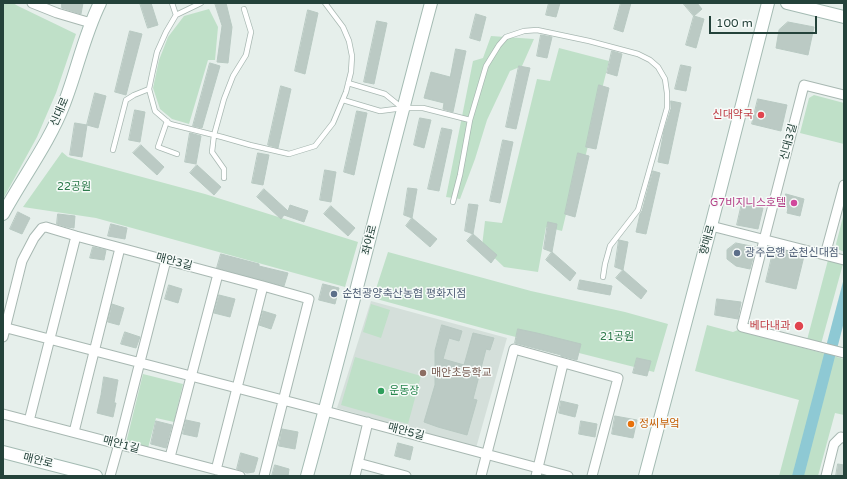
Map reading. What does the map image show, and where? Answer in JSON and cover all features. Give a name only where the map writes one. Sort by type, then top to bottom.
[{"type":"street","points":[[32,3],[43,5],[71,18],[91,23]]},
{"type":"street","name":"신대로","points":[[3,214],[56,123],[64,104],[91,23],[100,3]]},
{"type":"street","name":"좌야로","points":[[307,476],[431,3]]},
{"type":"street","name":"향매로","points":[[646,476],[768,3]]},
{"type":"street","points":[[787,3],[844,17]]},
{"type":"street","name":"신대3길","points":[[764,240],[804,85],[844,95]]},
{"type":"street","points":[[826,255],[844,185]]},
{"type":"street","points":[[711,226],[844,260]]},
{"type":"street","name":"매안3길","points":[[4,327],[22,261],[34,238],[42,228],[46,227],[309,299],[284,400]]},
{"type":"street","points":[[29,421],[76,236]]},
{"type":"street","points":[[764,240],[742,327],[844,353]]},
{"type":"street","points":[[74,432],[120,248]]},
{"type":"street","points":[[110,476],[166,260]]},
{"type":"street","points":[[170,457],[218,274]]},
{"type":"street","points":[[216,470],[264,286]]},
{"type":"street","points":[[3,337],[4,327]]},
{"type":"street","name":"매안5길","points":[[4,327],[325,410],[486,454],[537,472],[568,476]]},
{"type":"street","points":[[481,476],[514,349],[563,364],[618,378],[592,476]]},
{"type":"street","points":[[537,472],[563,364]]},
{"type":"street","points":[[264,476],[284,400]]},
{"type":"street","name":"매안1길","points":[[3,414],[240,476]]},
{"type":"street","points":[[355,476],[368,422]]},
{"type":"street","points":[[826,476],[834,444],[841,437],[844,438]]},
{"type":"street","name":"매안로","points":[[3,452],[96,476]]},
{"type":"street","points":[[358,463],[406,476]]},
{"type":"lane","points":[[172,3],[176,16]]},
{"type":"lane","points":[[201,3],[176,16],[166,32],[157,52],[149,89],[155,111],[170,124],[289,154],[315,146],[334,123],[343,100],[351,72],[352,56],[349,41],[343,27],[325,3]]},
{"type":"lane","points":[[224,178],[224,170],[212,152],[214,135],[224,99],[233,76],[246,55],[251,32],[244,9]]},
{"type":"lane","points":[[453,202],[460,175],[470,120],[486,66],[506,37],[524,31],[537,30],[589,40],[638,54],[650,60],[658,67],[665,79],[668,93],[667,108],[638,210],[610,246],[603,277]]},
{"type":"lane","points":[[348,83],[385,94],[403,108]]},
{"type":"lane","points":[[113,150],[126,100],[149,89]]},
{"type":"lane","points":[[343,100],[380,111],[403,108],[423,108],[470,120]]},
{"type":"lane","points":[[167,121],[158,147],[177,154]]},
{"type":"shaded area","name":"매안초등학교","points":[[371,301],[507,338],[476,448],[337,408]]},
{"type":"green space","points":[[3,3],[13,3],[76,34],[56,93],[37,137],[3,199]]},
{"type":"green space","points":[[209,9],[218,27],[215,60],[208,60],[189,124],[172,119],[160,109],[153,88],[159,60],[168,37],[184,16]]},
{"type":"green space","points":[[491,36],[534,39],[522,66],[510,71],[487,120],[475,159],[460,199],[446,197],[473,61],[483,58]]},
{"type":"green space","points":[[559,48],[609,61],[585,158],[580,156],[562,231],[546,227],[538,272],[504,267],[482,246],[485,221],[502,223],[537,79],[550,81]]},
{"type":"green space","points":[[814,95],[844,103],[844,144],[800,133],[809,98]]},
{"type":"green space","name":"22공원","points":[[62,152],[68,157],[205,194],[358,242],[345,287],[96,218],[23,207]]},
{"type":"green space","points":[[844,213],[844,252],[838,249],[836,244]]},
{"type":"green space","name":"21공원","points":[[388,252],[531,291],[625,312],[668,324],[654,372],[504,334],[373,298]]},
{"type":"green space","points":[[828,260],[843,264],[821,344],[807,340]]},
{"type":"green space","points":[[371,304],[390,310],[381,338],[363,332]]},
{"type":"green space","points":[[707,325],[733,332],[738,330],[844,359],[844,415],[835,413],[818,476],[779,476],[799,400],[695,371]]},
{"type":"green space","name":"운동장","points":[[355,357],[421,376],[408,424],[341,405]]},
{"type":"green space","points":[[143,374],[183,384],[174,422],[156,418],[148,448],[126,443]]},
{"type":"water","points":[[844,278],[844,322],[804,476],[792,476]]},
{"type":"building","points":[[62,3],[83,3],[81,14],[62,8]]},
{"type":"building","points":[[140,3],[151,3],[158,25],[148,28]]},
{"type":"building","points":[[215,3],[226,3],[232,27],[228,63],[217,62],[222,26]]},
{"type":"building","points":[[549,3],[560,3],[556,17],[546,15]]},
{"type":"building","points":[[621,3],[631,3],[623,32],[614,29]]},
{"type":"building","points":[[683,3],[697,3],[702,9],[694,16]]},
{"type":"building","points":[[308,10],[318,13],[305,74],[295,71]]},
{"type":"building","points":[[476,14],[486,17],[480,41],[470,38]]},
{"type":"building","points":[[694,16],[704,19],[696,48],[686,45]]},
{"type":"building","points":[[377,21],[387,23],[374,84],[364,82]]},
{"type":"building","points":[[788,22],[814,27],[808,55],[776,48],[779,30]]},
{"type":"building","points":[[130,31],[142,34],[126,95],[115,92]]},
{"type":"building","points":[[541,35],[552,37],[547,58],[537,56]]},
{"type":"building","points":[[456,49],[466,51],[453,112],[443,109],[444,103],[424,98],[431,72],[450,77]]},
{"type":"building","points":[[612,51],[622,54],[617,76],[607,73]]},
{"type":"building","points":[[210,63],[220,66],[202,128],[193,126]]},
{"type":"building","points":[[681,65],[691,67],[686,91],[675,89]]},
{"type":"building","points":[[519,66],[530,68],[516,129],[506,127]]},
{"type":"building","points":[[599,85],[609,88],[596,149],[586,147]]},
{"type":"building","points":[[281,86],[291,89],[278,148],[268,145]]},
{"type":"building","points":[[95,93],[106,96],[98,128],[87,125]]},
{"type":"building","points":[[758,99],[787,105],[781,131],[752,124]]},
{"type":"building","points":[[671,101],[681,103],[668,164],[658,162],[664,131],[671,109]]},
{"type":"building","points":[[135,110],[145,112],[140,142],[129,140]]},
{"type":"building","points":[[357,111],[367,113],[354,175],[344,172]]},
{"type":"building","points":[[420,118],[431,120],[424,148],[414,145]]},
{"type":"building","points":[[75,123],[87,125],[82,157],[70,155]]},
{"type":"building","points":[[442,128],[452,130],[439,191],[428,189]]},
{"type":"building","points":[[190,133],[201,136],[196,164],[185,162]]},
{"type":"building","points":[[503,140],[513,142],[500,203],[490,201]]},
{"type":"building","points":[[141,145],[164,167],[157,175],[133,153]]},
{"type":"building","points":[[258,153],[269,155],[263,185],[252,183]]},
{"type":"building","points":[[578,153],[589,156],[575,217],[565,214]]},
{"type":"building","points":[[197,165],[221,187],[214,195],[190,173]]},
{"type":"building","points":[[325,170],[336,172],[331,202],[320,200]]},
{"type":"building","points":[[653,171],[660,173],[646,234],[636,232]]},
{"type":"building","points":[[408,188],[417,189],[412,218],[404,215]]},
{"type":"building","points":[[264,189],[288,211],[290,205],[308,211],[304,222],[284,215],[281,219],[257,197]]},
{"type":"building","name":"G7비지니스호텔","points":[[786,194],[804,199],[800,216],[787,213],[788,208],[783,206]]},
{"type":"building","points":[[742,203],[763,208],[758,229],[737,225]]},
{"type":"building","points":[[469,204],[478,205],[473,234],[465,231]]},
{"type":"building","points":[[331,206],[355,228],[348,236],[324,214]]},
{"type":"building","points":[[18,212],[30,218],[22,234],[10,229]]},
{"type":"building","points":[[58,214],[75,216],[74,228],[57,224]]},
{"type":"building","points":[[412,218],[437,239],[430,247],[406,226]]},
{"type":"building","points":[[548,222],[557,224],[552,252],[544,249]]},
{"type":"building","points":[[111,224],[127,228],[125,239],[108,236]]},
{"type":"building","points":[[473,234],[497,255],[491,263],[467,241]]},
{"type":"building","points":[[619,240],[628,242],[623,270],[615,267]]},
{"type":"building","points":[[736,243],[756,247],[750,269],[736,266],[727,259],[727,250]]},
{"type":"building","points":[[93,247],[106,250],[104,260],[90,258]]},
{"type":"building","points":[[774,248],[804,256],[796,289],[766,282]]},
{"type":"building","points":[[552,252],[576,273],[570,281],[546,260]]},
{"type":"building","points":[[221,254],[288,273],[284,286],[217,268]]},
{"type":"building","points":[[623,270],[647,291],[641,299],[616,278]]},
{"type":"building","points":[[580,280],[612,286],[610,295],[578,289]]},
{"type":"building","points":[[323,284],[339,288],[335,304],[319,300]]},
{"type":"building","points":[[169,285],[182,289],[178,303],[165,299]]},
{"type":"building","points":[[219,295],[235,299],[230,317],[214,313]]},
{"type":"building","points":[[717,299],[741,302],[738,319],[715,315]]},
{"type":"building","points":[[112,304],[124,308],[119,325],[108,322]]},
{"type":"building","points":[[263,311],[276,315],[271,329],[259,325]]},
{"type":"building","points":[[442,325],[462,331],[459,341],[449,338],[443,359],[464,365],[473,333],[494,338],[490,350],[486,349],[473,399],[477,400],[467,435],[424,422],[435,385],[435,351]]},
{"type":"building","points":[[518,329],[581,344],[577,360],[515,343]]},
{"type":"building","points":[[125,332],[140,337],[136,348],[121,344]]},
{"type":"building","points":[[637,358],[651,361],[647,376],[633,373]]},
{"type":"building","points":[[104,377],[118,380],[113,417],[97,413]]},
{"type":"building","points":[[561,401],[578,405],[575,417],[559,413]]},
{"type":"building","points":[[615,416],[637,420],[633,438],[612,434]]},
{"type":"building","points":[[186,420],[200,423],[197,437],[183,434]]},
{"type":"building","points":[[156,421],[172,425],[166,448],[151,444]]},
{"type":"building","points":[[581,421],[597,424],[595,437],[579,434]]},
{"type":"building","points":[[282,429],[298,432],[295,449],[279,446]]},
{"type":"building","points":[[398,443],[413,447],[410,460],[395,456]]},
{"type":"building","points":[[241,453],[258,458],[254,472],[247,473],[237,469]]},
{"type":"building","points":[[838,464],[844,465],[844,476],[836,476]]},
{"type":"building","points":[[275,465],[289,469],[288,476],[272,476]]},
{"type":"place","name":"신대약국","points":[[761,115]]},
{"type":"place","name":"G7비지니스호텔","points":[[794,203]]},
{"type":"place","name":"광주은행 순천신대점","points":[[737,253]]},
{"type":"place","name":"순천광양축산농협 평화지점","points":[[334,294]]},
{"type":"place","name":"베다내과","points":[[799,326]]},
{"type":"place","name":"매안초등학교","points":[[423,373]]},
{"type":"place","name":"운동장","points":[[381,391]]},
{"type":"place","name":"정씨부엌","points":[[631,424]]}]
